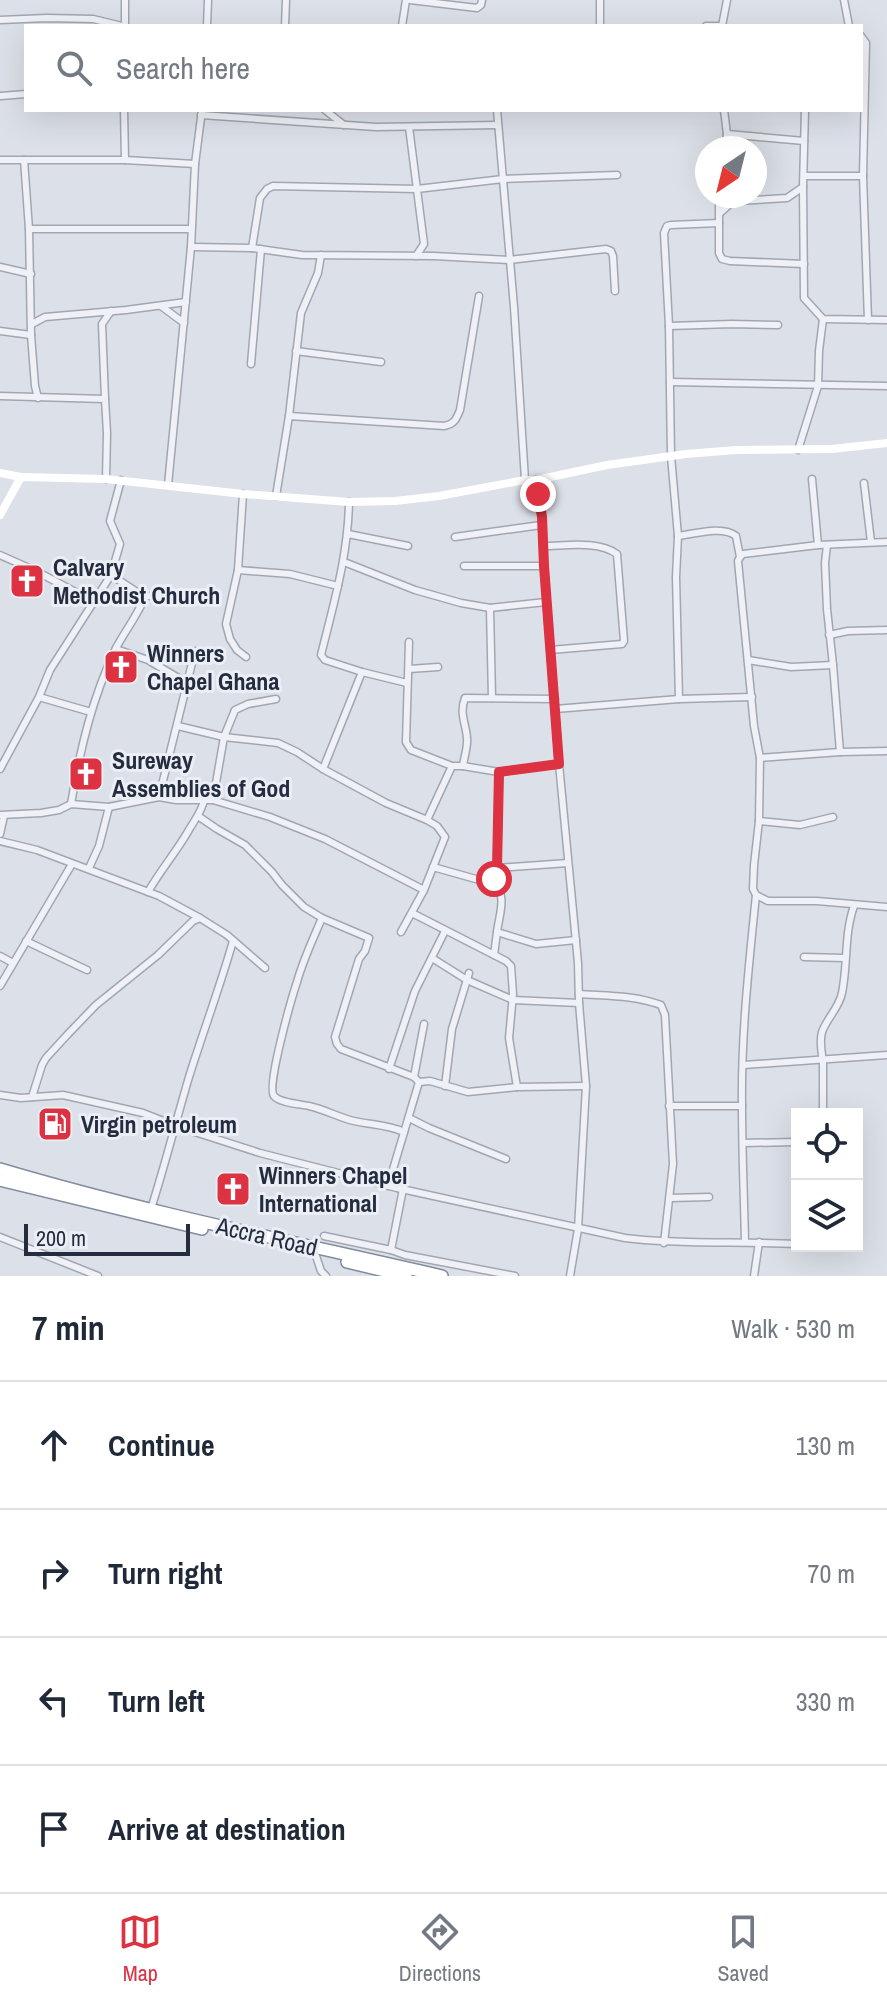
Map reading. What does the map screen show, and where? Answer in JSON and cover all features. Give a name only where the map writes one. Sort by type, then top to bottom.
[{"type":"highway","name":"Accra Road","points":[[0,1169],[151,1209],[442,1276]]},
{"type":"highway","name":"Accra Road","points":[[0,1180],[406,1276]]},
{"type":"street","points":[[124,24],[125,0]]},
{"type":"street","points":[[207,24],[208,0]]},
{"type":"street","points":[[285,24],[286,0]]},
{"type":"street","points":[[402,24],[408,0],[477,8],[482,0]]},
{"type":"street","points":[[600,0],[600,24]]},
{"type":"street","points":[[722,24],[727,0]]},
{"type":"street","points":[[844,0],[849,24]]},
{"type":"street","points":[[0,20],[93,19],[115,24]]},
{"type":"street","points":[[863,39],[866,43],[863,176],[868,320]]},
{"type":"street","points":[[1,96],[24,94]]},
{"type":"street","points":[[124,112],[125,160]]},
{"type":"street","points":[[328,112],[344,125]]},
{"type":"street","points":[[497,112],[525,480]]},
{"type":"street","points":[[724,112],[727,134],[804,141]]},
{"type":"street","points":[[805,112],[804,298],[823,319],[887,320]]},
{"type":"street","points":[[168,485],[201,113],[376,127],[498,125]]},
{"type":"street","points":[[409,127],[424,244],[434,256]]},
{"type":"street","points":[[0,160],[125,160],[195,164]]},
{"type":"street","points":[[24,160],[31,274],[31,335],[38,398]]},
{"type":"street","points":[[252,248],[260,198],[267,189],[291,186],[417,189],[503,179],[617,175]]},
{"type":"street","points":[[804,176],[863,176]]},
{"type":"street","points":[[720,213],[738,201],[787,198],[803,187]]},
{"type":"street","points":[[720,208],[719,253],[722,259],[804,264]]},
{"type":"street","points":[[679,699],[678,536],[671,456],[665,229],[671,225],[719,223]]},
{"type":"street","points":[[29,229],[191,229]]},
{"type":"street","points":[[416,256],[424,244]]},
{"type":"street","points":[[191,247],[252,248],[302,255],[509,260],[606,249],[613,256],[615,291]]},
{"type":"street","points":[[251,364],[261,249]]},
{"type":"street","points":[[276,496],[301,313],[318,273],[321,255]]},
{"type":"street","points":[[0,267],[31,274]]},
{"type":"street","points":[[289,416],[451,425],[460,410],[479,296]]},
{"type":"street","points":[[32,324],[45,317],[186,302]]},
{"type":"street","points":[[161,306],[184,323]]},
{"type":"street","points":[[31,308],[45,317]]},
{"type":"street","points":[[106,479],[102,324],[111,311]]},
{"type":"street","points":[[91,313],[102,324]]},
{"type":"street","points":[[798,450],[818,386],[823,319]]},
{"type":"street","points":[[669,326],[778,325]]},
{"type":"street","points":[[0,331],[31,335]]},
{"type":"street","points":[[296,351],[381,362]]},
{"type":"street","points":[[670,382],[887,386]]},
{"type":"street","points":[[28,398],[35,386]]},
{"type":"street","points":[[0,396],[105,399]]},
{"type":"street","points":[[0,473],[21,477],[121,480],[349,502],[395,501],[671,456],[887,443]]},
{"type":"street","points":[[0,515],[21,477]]},
{"type":"street","points":[[812,479],[818,545]]},
{"type":"street","points":[[0,767],[39,697],[50,670],[111,575],[120,544],[110,521],[121,480]]},
{"type":"street","points":[[536,480],[542,517],[546,602],[586,1086],[578,1229],[570,1276]]},
{"type":"street","points":[[864,483],[871,542]]},
{"type":"street","points":[[243,494],[238,570],[226,624],[230,639],[246,657]]},
{"type":"street","points":[[349,502],[344,562],[321,655],[325,660],[407,683]]},
{"type":"street","points":[[455,537],[541,525]]},
{"type":"street","points":[[678,536],[711,531],[730,531],[736,536],[754,726],[760,758],[753,889],[756,895],[748,969],[742,1106],[745,1242]]},
{"type":"street","points":[[348,534],[408,546]]},
{"type":"street","points":[[740,557],[743,554],[818,545],[887,542]]},
{"type":"street","points":[[543,546],[587,545],[611,549],[617,554],[624,641],[622,644],[550,650]]},
{"type":"street","points":[[827,545],[829,635],[840,752]]},
{"type":"street","points":[[0,555],[94,602]]},
{"type":"street","points":[[344,562],[415,590],[461,603],[490,608],[546,602]]},
{"type":"street","points":[[464,566],[544,566]]},
{"type":"street","points":[[238,570],[290,574],[338,586]]},
{"type":"street","points":[[111,575],[143,596],[173,596]]},
{"type":"street","points":[[71,804],[78,760],[91,712],[116,649],[142,604],[143,596]]},
{"type":"street","points":[[490,608],[492,698]]},
{"type":"street","points":[[829,635],[887,630]]},
{"type":"street","points":[[409,642],[406,742],[411,750],[452,766],[499,772],[559,764]]},
{"type":"street","points":[[116,649],[148,660],[187,683]]},
{"type":"street","points":[[159,797],[195,651]]},
{"type":"street","points":[[748,660],[791,667],[833,665]]},
{"type":"street","points":[[409,669],[438,667]]},
{"type":"street","points":[[323,769],[362,672]]},
{"type":"street","points":[[39,697],[91,712]]},
{"type":"street","points":[[555,709],[679,699],[752,697]]},
{"type":"street","points":[[463,766],[467,738],[463,723],[462,702],[465,698],[555,699]]},
{"type":"street","points":[[213,800],[224,737],[233,714],[239,708],[276,699]]},
{"type":"street","points":[[178,726],[224,737],[278,743],[386,803],[437,826],[445,837],[424,890],[401,932]]},
{"type":"street","points":[[760,758],[887,751]]},
{"type":"street","points":[[427,820],[452,766]]},
{"type":"street","points":[[493,882],[497,868],[499,772]]},
{"type":"street","points":[[0,834],[2,815],[41,813],[71,804],[109,807],[159,797],[213,800],[270,817],[325,839],[424,890]]},
{"type":"street","points":[[148,892],[185,840],[204,800]]},
{"type":"street","points":[[89,868],[99,846],[109,807]]},
{"type":"street","points":[[198,816],[245,845],[292,895],[322,918],[366,935],[369,941],[359,959],[335,1037],[341,1049],[417,1080],[468,1092],[517,1087],[586,1086]]},
{"type":"street","points":[[759,821],[800,825],[833,817]]},
{"type":"street","points":[[0,841],[37,850],[148,892],[200,918],[265,968]]},
{"type":"street","points":[[497,868],[568,863]]},
{"type":"street","points":[[0,986],[72,864]]},
{"type":"street","points":[[433,867],[497,885],[502,897],[494,955]]},
{"type":"street","points":[[756,895],[768,901],[817,901],[887,907]]},
{"type":"street","points":[[823,1108],[821,1034],[841,996],[849,920],[854,906]]},
{"type":"street","points":[[412,913],[511,966],[513,1000],[509,1038],[517,1087]]},
{"type":"street","points":[[32,1097],[46,1058],[68,1034],[96,1005],[200,918]]},
{"type":"street","points":[[322,918],[297,979],[274,1068],[273,1094],[275,1098],[322,1109],[350,1120],[384,1125],[404,1132]]},
{"type":"street","points":[[389,1069],[415,991],[445,931]]},
{"type":"street","points":[[497,932],[536,944],[576,940]]},
{"type":"street","points":[[26,941],[87,970]]},
{"type":"street","points":[[151,1209],[233,941]]},
{"type":"street","points":[[0,956],[13,963]]},
{"type":"street","points":[[804,957],[845,958]]},
{"type":"street","points":[[432,958],[513,1000],[579,1003]]},
{"type":"street","points":[[445,1086],[452,1029],[468,976]]},
{"type":"street","points":[[579,994],[619,995],[651,1001],[661,1005],[665,1015],[673,1164],[664,1243]]},
{"type":"street","points":[[388,1186],[409,1118],[424,1024]]},
{"type":"street","points":[[744,1065],[887,1055]]},
{"type":"street","points":[[0,1095],[21,1098],[63,1095],[143,1113],[260,1153],[388,1186],[625,1238],[664,1243],[791,1244]]},
{"type":"street","points":[[669,1106],[742,1106]]},
{"type":"street","points":[[409,1118],[506,1159]]},
{"type":"street","points":[[743,1143],[791,1142]]},
{"type":"street","points":[[391,1250],[403,1189]]},
{"type":"street","points":[[670,1198],[709,1197]]},
{"type":"street","points":[[324,1236],[515,1276]]},
{"type":"street","points":[[0,1237],[98,1276]]},
{"type":"street","points":[[754,1276],[759,1242]]},
{"type":"street","points":[[371,1260],[379,1248]]},
{"type":"street","points":[[316,1256],[326,1276]]},
{"type":"street","points":[[71,1276],[76,1266]]},
{"type":"place","name":"Calvary Methodist Church","points":[[27,581]]},
{"type":"place","name":"Winners Chapel Ghana","points":[[121,667]]},
{"type":"place","name":"Sureway Assemblies of God","points":[[86,774]]},
{"type":"place","name":"Virgin petroleum","points":[[55,1124]]},
{"type":"place","name":"Winners Chapel International","points":[[233,1189]]},
{"type":"route","points":[[494,879],[497,868],[499,772],[559,764],[538,494]]}]
